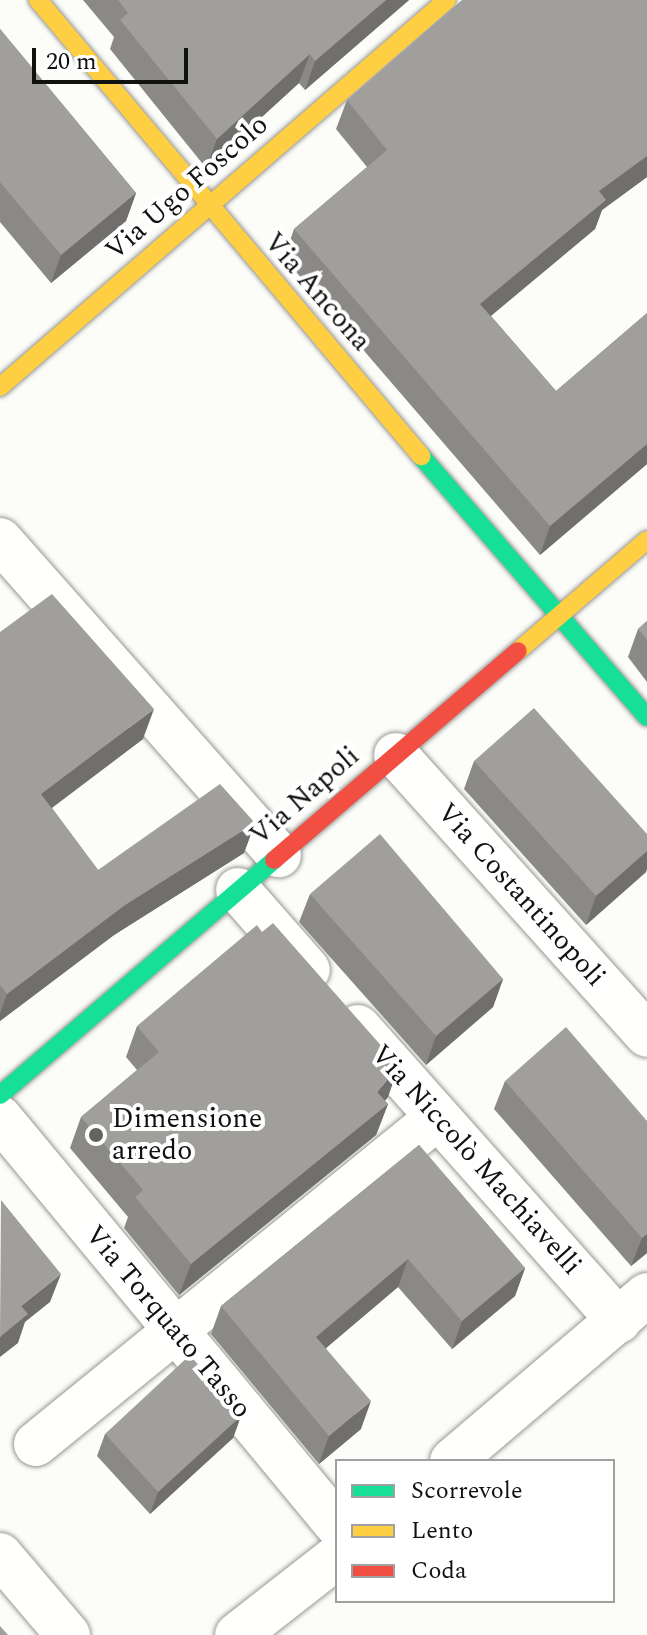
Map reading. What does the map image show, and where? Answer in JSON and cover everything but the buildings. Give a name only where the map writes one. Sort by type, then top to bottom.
[{"type":"street","name":"Via Ancona","points":[[38,0],[207,208],[647,717]]},
{"type":"street","name":"Via Ugo Foscolo","points":[[0,387],[447,0]]},
{"type":"street","points":[[0,540],[279,855]]},
{"type":"street","name":"Via Napoli","points":[[2,1096],[647,540]]},
{"type":"street","name":"Via Costantinopoli","points":[[396,755],[647,1035]]},
{"type":"street","name":"Via Niccolò Machiavelli","points":[[238,890],[437,1118],[633,1308]]},
{"type":"street","name":"Via Torquato Tasso","points":[[2,1096],[172,1329],[335,1523]]},
{"type":"street","points":[[36,1444],[172,1329],[437,1118]]},
{"type":"street","points":[[454,1459],[633,1308]]},
{"type":"street","points":[[0,1555],[68,1635]]},
{"type":"street","points":[[237,1635],[335,1559]]},
{"type":"traffic: fast","points":[[421,456],[647,717]]},
{"type":"traffic: fast","points":[[0,1095],[274,860]]},
{"type":"traffic: slow","points":[[38,0],[421,456]]},
{"type":"traffic: slow","points":[[0,387],[447,0]]},
{"type":"traffic: slow","points":[[518,651],[647,540]]},
{"type":"traffic: jam","points":[[274,860],[518,651]]},
{"type":"place","name":"Dimensione arredo","points":[[96,1135]]}]
